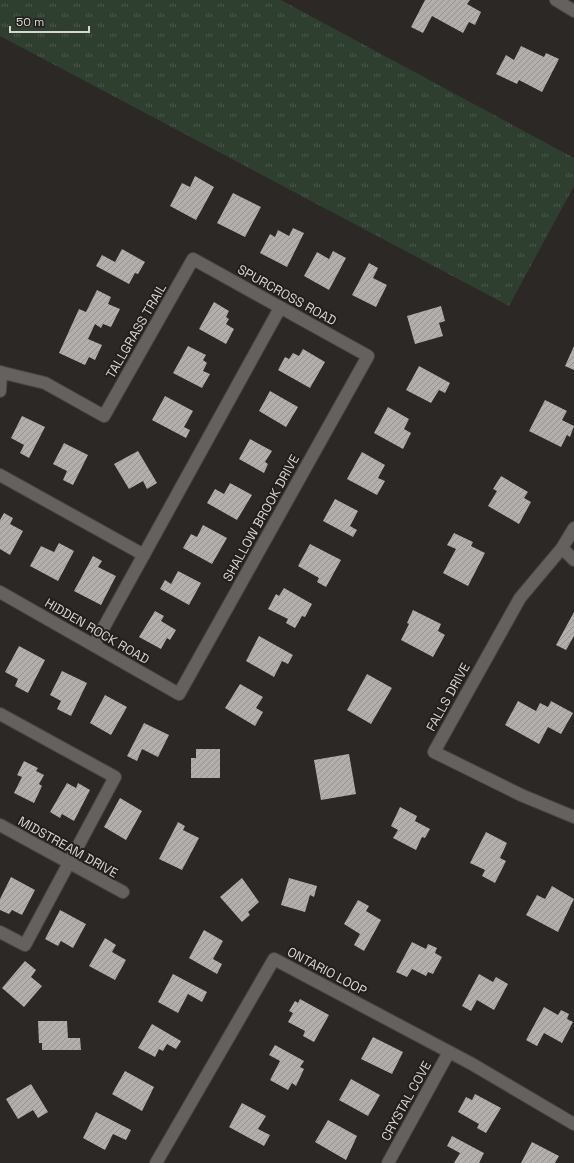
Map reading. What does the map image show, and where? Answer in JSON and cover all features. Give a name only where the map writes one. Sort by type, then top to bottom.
[{"type":"street","points":[[556,0],[574,11]]},
{"type":"street","name":"SPURCROSS ROAD","points":[[193,259],[368,356]]},
{"type":"street","name":"TALLGRASS TRAIL","points":[[1,372],[45,382],[104,416],[193,259]]},
{"type":"street","points":[[94,645],[280,308]]},
{"type":"street","name":"SHALLOW BROOK DRIVE","points":[[179,694],[368,356]]},
{"type":"street","points":[[0,391],[1,372]]},
{"type":"street","points":[[0,475],[144,555]]},
{"type":"street","name":"FALLS DRIVE","points":[[574,528],[562,548],[520,598],[434,752],[521,795],[574,817]]},
{"type":"street","points":[[562,548],[574,560]]},
{"type":"street","name":"HIDDEN ROCK ROAD","points":[[0,592],[179,694]]},
{"type":"street","points":[[0,714],[115,777],[25,945],[0,932]]},
{"type":"street","name":"MIDSTREAM DRIVE","points":[[0,825],[123,892]]},
{"type":"street","name":"ONTARIO LOOP","points":[[156,1163],[274,959],[449,1052],[574,1124]]},
{"type":"street","name":"CRYSTAL COVE","points":[[388,1163],[449,1052]]},
{"type":"green space","points":[[0,0],[281,0],[574,158],[574,186],[509,306],[0,36]]},
{"type":"building","points":[[425,0],[470,0],[467,4],[481,12],[475,25],[469,22],[463,33],[432,16],[423,33],[411,27]]},
{"type":"building","points":[[521,46],[544,57],[546,53],[559,59],[542,92],[519,80],[517,84],[496,74],[506,55],[514,60]]},
{"type":"building","points":[[195,176],[214,187],[196,220],[170,206],[182,183],[190,187]]},
{"type":"building","points":[[233,193],[261,207],[245,237],[217,223]]},
{"type":"building","points":[[293,228],[304,233],[287,267],[260,253],[270,234],[275,237],[278,230],[289,236]]},
{"type":"building","points":[[122,249],[145,262],[138,274],[135,273],[129,284],[96,266],[102,255],[115,262]]},
{"type":"building","points":[[333,251],[346,258],[329,290],[304,276],[317,252],[329,259]]},
{"type":"building","points":[[369,263],[378,268],[373,278],[387,285],[376,307],[352,295]]},
{"type":"building","points":[[97,290],[111,297],[108,304],[120,309],[111,327],[103,324],[101,328],[95,324],[88,339],[102,345],[95,360],[89,357],[85,365],[59,353],[79,309],[86,312]]},
{"type":"building","points":[[214,302],[229,311],[226,317],[229,319],[226,324],[234,329],[226,344],[199,329]]},
{"type":"building","points":[[441,306],[445,321],[439,323],[443,336],[415,344],[407,316]]},
{"type":"building","points":[[188,346],[206,355],[203,360],[207,363],[203,371],[210,374],[202,388],[173,373]]},
{"type":"building","points":[[574,346],[574,370],[565,366]]},
{"type":"building","points":[[303,349],[325,362],[310,388],[278,370],[285,357],[289,359],[293,353],[299,356]]},
{"type":"building","points":[[419,366],[450,383],[445,393],[439,390],[431,403],[406,390]]},
{"type":"building","points":[[270,391],[298,407],[286,427],[259,411]]},
{"type":"building","points":[[165,396],[193,411],[184,427],[190,430],[186,438],[152,420]]},
{"type":"building","points":[[545,400],[567,411],[562,420],[574,426],[570,437],[567,435],[561,447],[529,431]]},
{"type":"building","points":[[388,407],[409,419],[404,429],[411,433],[403,449],[374,433]]},
{"type":"building","points":[[22,416],[45,427],[29,458],[20,453],[24,445],[11,438]]},
{"type":"building","points":[[250,439],[272,451],[265,462],[268,464],[264,473],[239,459]]},
{"type":"building","points":[[64,443],[88,455],[73,485],[63,480],[67,471],[53,464]]},
{"type":"building","points":[[138,451],[157,483],[147,489],[143,481],[129,489],[114,464]]},
{"type":"building","points":[[362,452],[385,465],[378,478],[385,481],[377,495],[347,479]]},
{"type":"building","points":[[501,476],[528,492],[524,498],[531,502],[519,524],[488,506],[497,491],[493,489]]},
{"type":"building","points":[[230,483],[252,495],[237,520],[207,503],[215,489],[224,494]]},
{"type":"building","points":[[335,499],[358,511],[350,526],[357,530],[353,537],[323,521]]},
{"type":"building","points":[[4,513],[13,518],[10,524],[23,531],[10,555],[0,549],[0,520]]},
{"type":"building","points":[[203,525],[227,538],[212,564],[183,548],[191,534],[197,537]]},
{"type":"building","points":[[454,533],[473,542],[471,546],[485,553],[468,586],[443,573],[456,549],[447,545]]},
{"type":"building","points":[[59,543],[74,551],[58,581],[30,566],[41,546],[54,552]]},
{"type":"building","points":[[310,544],[341,560],[326,587],[317,582],[319,578],[298,566]]},
{"type":"building","points":[[93,556],[102,561],[98,567],[116,576],[101,605],[74,591]]},
{"type":"building","points":[[178,571],[201,583],[189,605],[160,589],[165,580],[171,584]]},
{"type":"building","points":[[284,588],[312,604],[305,617],[302,616],[295,628],[286,623],[288,619],[268,609],[276,594],[279,596]]},
{"type":"building","points":[[413,610],[441,624],[438,631],[445,635],[433,657],[401,640],[409,624],[407,623]]},
{"type":"building","points":[[155,611],[164,616],[161,621],[176,630],[170,640],[167,638],[161,649],[139,637]]},
{"type":"building","points":[[574,612],[574,636],[566,650],[556,645]]},
{"type":"building","points":[[259,636],[293,655],[288,664],[282,661],[274,677],[246,661]]},
{"type":"building","points":[[19,646],[45,660],[28,693],[15,686],[18,679],[5,672]]},
{"type":"building","points":[[62,671],[87,683],[71,716],[57,709],[61,701],[50,695]]},
{"type":"building","points":[[367,674],[392,688],[371,724],[347,710]]},
{"type":"building","points":[[240,684],[263,697],[256,708],[263,712],[255,726],[225,708]]},
{"type":"building","points":[[105,695],[127,707],[111,735],[90,723]]},
{"type":"building","points":[[518,701],[536,711],[540,703],[548,707],[551,701],[573,713],[561,734],[548,727],[539,744],[505,725]]},
{"type":"building","points":[[144,723],[169,735],[158,757],[142,749],[137,761],[127,756]]},
{"type":"building","points":[[196,749],[220,749],[220,778],[191,778],[191,758],[196,758]]},
{"type":"building","points":[[349,754],[356,794],[321,800],[314,760]]},
{"type":"building","points":[[24,761],[38,768],[36,771],[44,775],[39,784],[42,786],[34,803],[14,793],[22,777],[17,775]]},
{"type":"building","points":[[67,783],[76,788],[78,783],[90,790],[74,821],[62,814],[60,818],[50,812]]},
{"type":"building","points":[[120,798],[142,811],[126,840],[104,827]]},
{"type":"building","points":[[400,807],[417,816],[415,821],[430,829],[425,838],[422,837],[416,850],[393,838],[398,830],[391,826]]},
{"type":"building","points":[[178,822],[185,826],[183,830],[199,838],[182,870],[159,859]]},
{"type":"building","points":[[486,832],[507,843],[500,858],[506,861],[495,883],[482,876],[485,870],[470,863]]},
{"type":"building","points":[[11,877],[35,890],[22,915],[12,910],[9,914],[0,910],[0,899]]},
{"type":"building","points":[[242,878],[259,902],[248,912],[250,915],[242,922],[220,897]]},
{"type":"building","points":[[289,878],[317,886],[314,897],[310,895],[305,912],[281,905]]},
{"type":"building","points":[[552,886],[574,899],[558,932],[526,915],[537,895],[545,899]]},
{"type":"building","points":[[358,900],[369,906],[366,911],[381,920],[364,951],[354,945],[360,934],[344,924]]},
{"type":"building","points":[[60,910],[86,924],[73,948],[61,941],[58,946],[45,939]]},
{"type":"building","points":[[204,930],[223,941],[213,959],[222,964],[217,974],[189,958]]},
{"type":"building","points":[[105,938],[116,945],[112,952],[126,960],[115,980],[89,966]]},
{"type":"building","points":[[412,942],[426,949],[428,944],[437,948],[435,953],[442,957],[433,974],[428,972],[426,976],[412,969],[407,977],[396,972]]},
{"type":"building","points":[[25,961],[36,970],[31,977],[42,986],[24,1007],[2,988]]},
{"type":"building","points":[[173,974],[207,992],[202,1002],[188,994],[178,1013],[158,1002]]},
{"type":"building","points":[[479,974],[493,982],[496,977],[508,984],[494,1010],[477,1000],[471,1011],[462,1006]]},
{"type":"building","points":[[300,999],[329,1015],[314,1042],[303,1036],[305,1031],[288,1022],[293,1013],[289,1011],[295,1001],[298,1003]]},
{"type":"building","points":[[544,1007],[558,1015],[561,1010],[569,1014],[567,1019],[573,1022],[562,1043],[544,1033],[537,1046],[526,1040]]},
{"type":"building","points":[[38,1021],[67,1021],[68,1038],[80,1038],[81,1050],[42,1050],[42,1043],[39,1043]]},
{"type":"building","points":[[152,1024],[181,1041],[176,1049],[167,1044],[163,1051],[159,1049],[155,1057],[138,1048]]},
{"type":"building","points":[[373,1037],[403,1052],[392,1074],[361,1059]]},
{"type":"building","points":[[275,1045],[304,1061],[300,1067],[304,1069],[296,1086],[292,1083],[288,1090],[270,1080],[280,1061],[269,1055]]},
{"type":"building","points":[[125,1071],[154,1087],[142,1111],[112,1094]]},
{"type":"building","points":[[351,1079],[380,1095],[368,1116],[339,1100]]},
{"type":"building","points":[[31,1084],[48,1112],[38,1118],[33,1110],[18,1119],[6,1099]]},
{"type":"building","points":[[475,1094],[501,1108],[486,1133],[477,1128],[479,1124],[458,1112],[466,1097],[472,1100]]},
{"type":"building","points":[[242,1103],[266,1116],[258,1129],[270,1135],[264,1146],[229,1127]]},
{"type":"building","points":[[96,1112],[131,1130],[126,1140],[113,1134],[105,1150],[83,1138]]},
{"type":"building","points":[[328,1120],[357,1136],[346,1160],[315,1142]]},
{"type":"building","points":[[452,1136],[484,1153],[479,1163],[454,1163],[460,1153],[447,1146]]},
{"type":"building","points":[[532,1142],[559,1156],[555,1163],[521,1163]]}]
